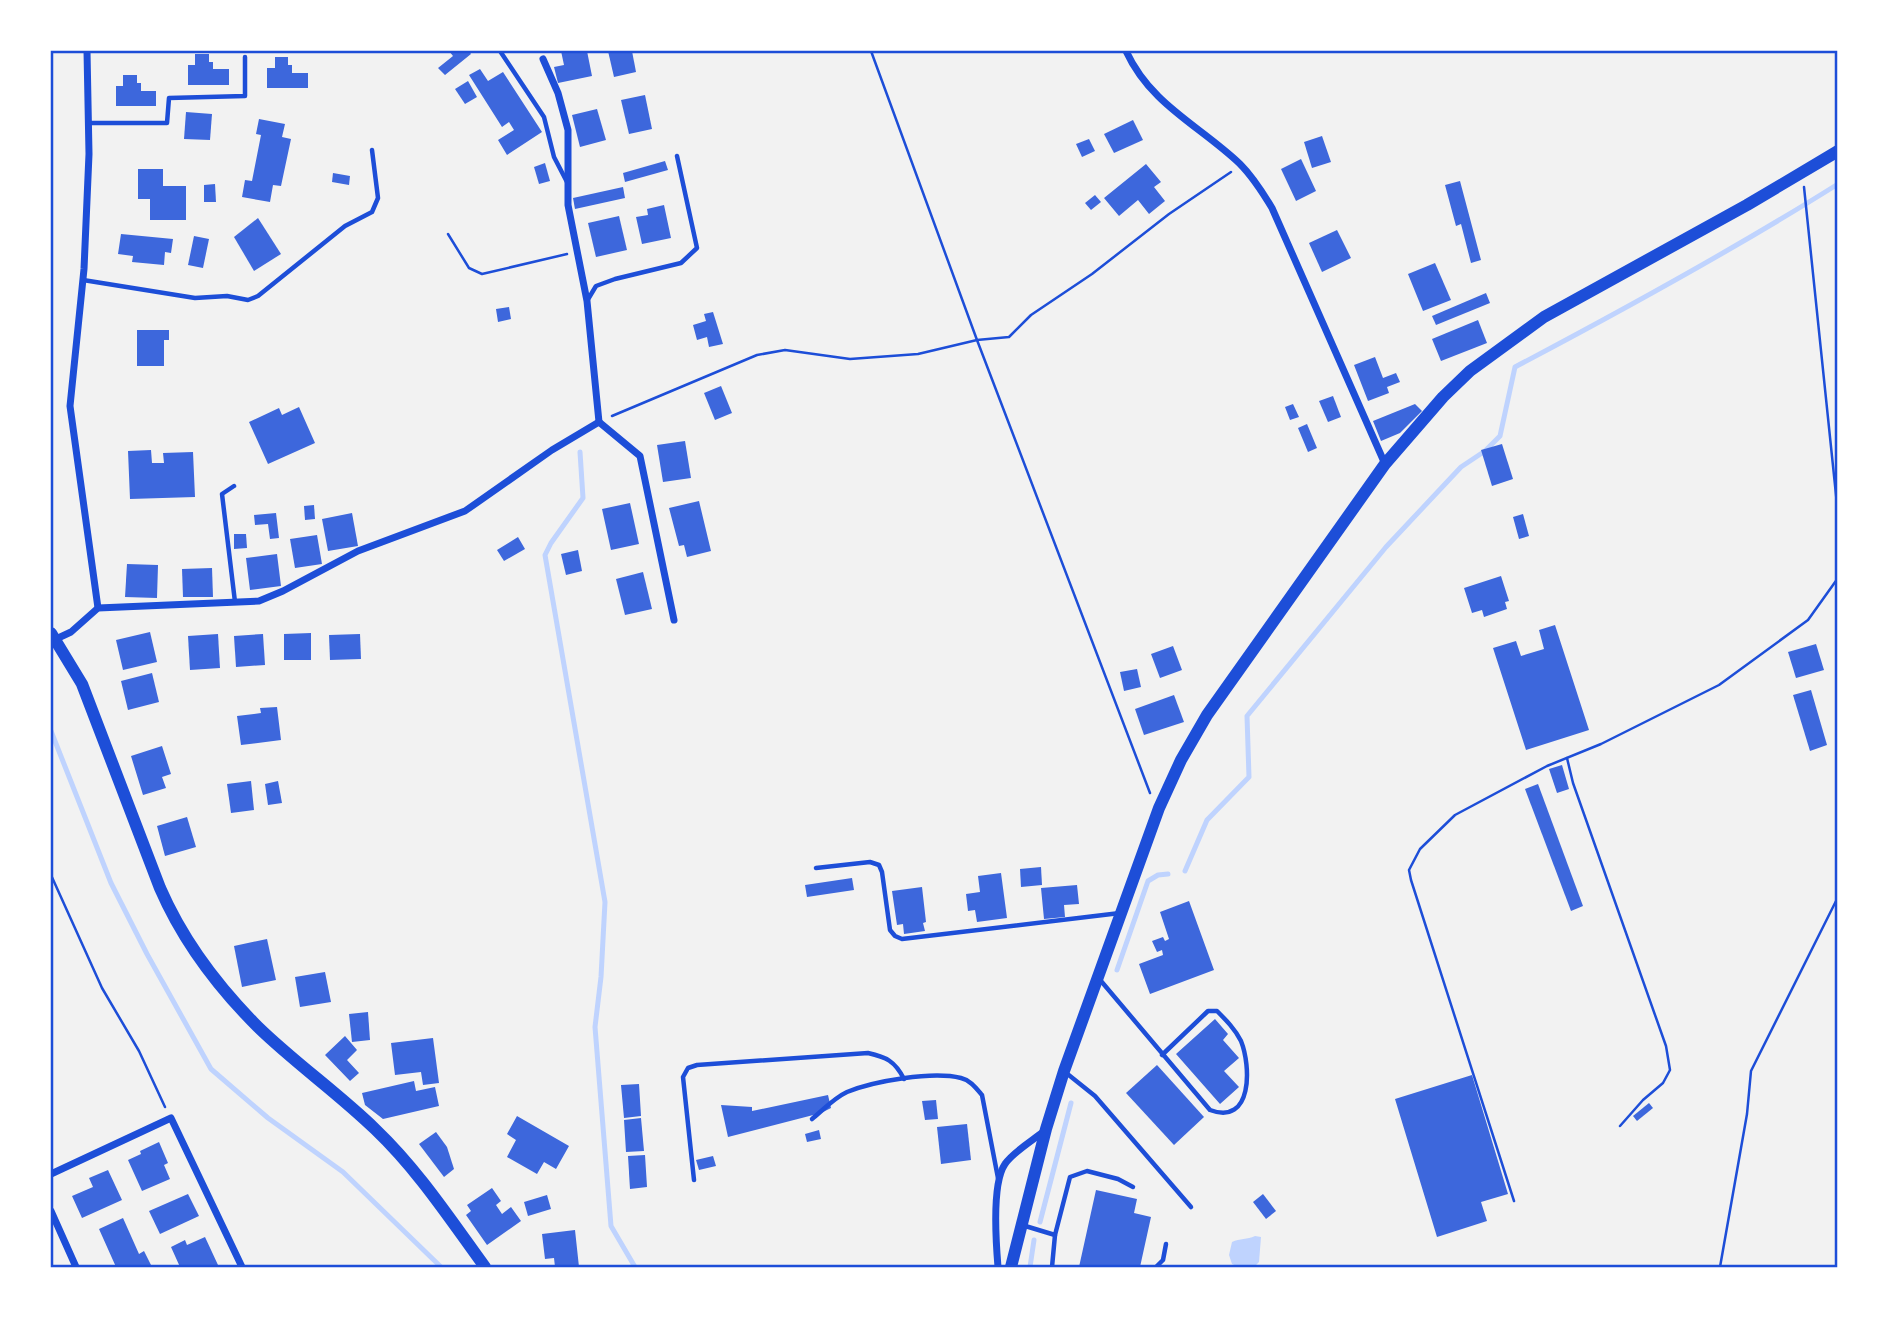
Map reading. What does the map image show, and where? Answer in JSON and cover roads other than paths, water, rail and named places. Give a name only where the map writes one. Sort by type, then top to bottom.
[{"type":"main road","points":[[1011,1267],[1046,1129],[1064,1072],[1159,807],[1181,760],[1207,715],[1385,464],[1443,397],[1470,371],[1522,332],[1576,298],[1691,236],[1838,150]]},
{"type":"main road","points":[[53,636],[82,684],[160,888],[173,919],[190,945],[221,988],[259,1027],[397,1151],[419,1176],[485,1267]]},
{"type":"street","points":[[87,51],[88,122],[83,280],[70,406],[98,608]]},
{"type":"street","points":[[1126,51],[1135,69],[1158,98],[1241,165],[1258,185],[1272,208],[1385,464]]},
{"type":"street","points":[[543,59],[558,93],[568,130],[568,205],[587,301],[599,422],[640,456],[674,620]]},
{"type":"street","points":[[53,636],[71,632],[98,608],[259,601],[358,551],[465,511],[552,450],[599,422]]},
{"type":"street","points":[[51,1174],[170,1118],[242,1267]]},
{"type":"street","points":[[998,1267],[996,1243],[999,1185],[1005,1164],[1046,1129]]},
{"type":"street","points":[[51,1211],[76,1267]]},
{"type":"lane","points":[[500,51],[544,117],[554,157],[567,183]]},
{"type":"lane","points":[[88,122],[167,123],[169,98],[245,96],[245,57]]},
{"type":"lane","points":[[83,280],[195,298],[227,296],[248,300],[258,296],[345,226],[372,212],[378,198],[372,150]]},
{"type":"lane","points":[[587,301],[596,286],[681,263],[697,248],[677,156]]},
{"type":"lane","points":[[234,486],[222,494],[235,602]]},
{"type":"lane","points":[[816,868],[870,862],[879,866],[890,930],[902,939],[1121,912]]},
{"type":"lane","points":[[1098,977],[1162,1055],[1210,1110],[1220,1114],[1232,1112],[1245,1097],[1247,1063],[1241,1042],[1231,1024],[1217,1011],[1208,1011],[1162,1055]]},
{"type":"lane","points":[[694,1181],[683,1077],[688,1068],[696,1065],[868,1053],[885,1057],[897,1065],[904,1079]]},
{"type":"lane","points":[[1064,1072],[1095,1096],[1191,1206]]},
{"type":"lane","points":[[812,1119],[849,1091],[889,1080],[962,1078],[974,1085],[982,1095],[999,1185]]},
{"type":"lane","points":[[1052,1267],[1055,1235],[1070,1177],[1087,1171],[1118,1179],[1133,1187]]},
{"type":"lane","points":[[1021,1225],[1055,1235]]},
{"type":"lane","points":[[1156,1267],[1163,1260],[1166,1244]]},
{"type":"water","points":[[1261,1237],[1259,1262],[1254,1267],[1232,1264],[1229,1255],[1232,1242]]},
{"type":"waterway","points":[[1185,871],[1207,820],[1249,777],[1247,716],[1386,547],[1461,467],[1485,451],[1500,436],[1515,367],[1678,278],[1838,184]]},
{"type":"waterway","points":[[580,452],[583,498],[545,555],[605,902],[595,1027],[611,1226],[635,1267]]},
{"type":"waterway","points":[[51,731],[111,883],[211,1069],[268,1118],[343,1172],[441,1267]]},
{"type":"waterway","points":[[1117,970],[1148,881],[1158,875],[1168,874]]},
{"type":"waterway","points":[[1040,1222],[1071,1103]]},
{"type":"waterway","points":[[1030,1267],[1034,1240]]}]
